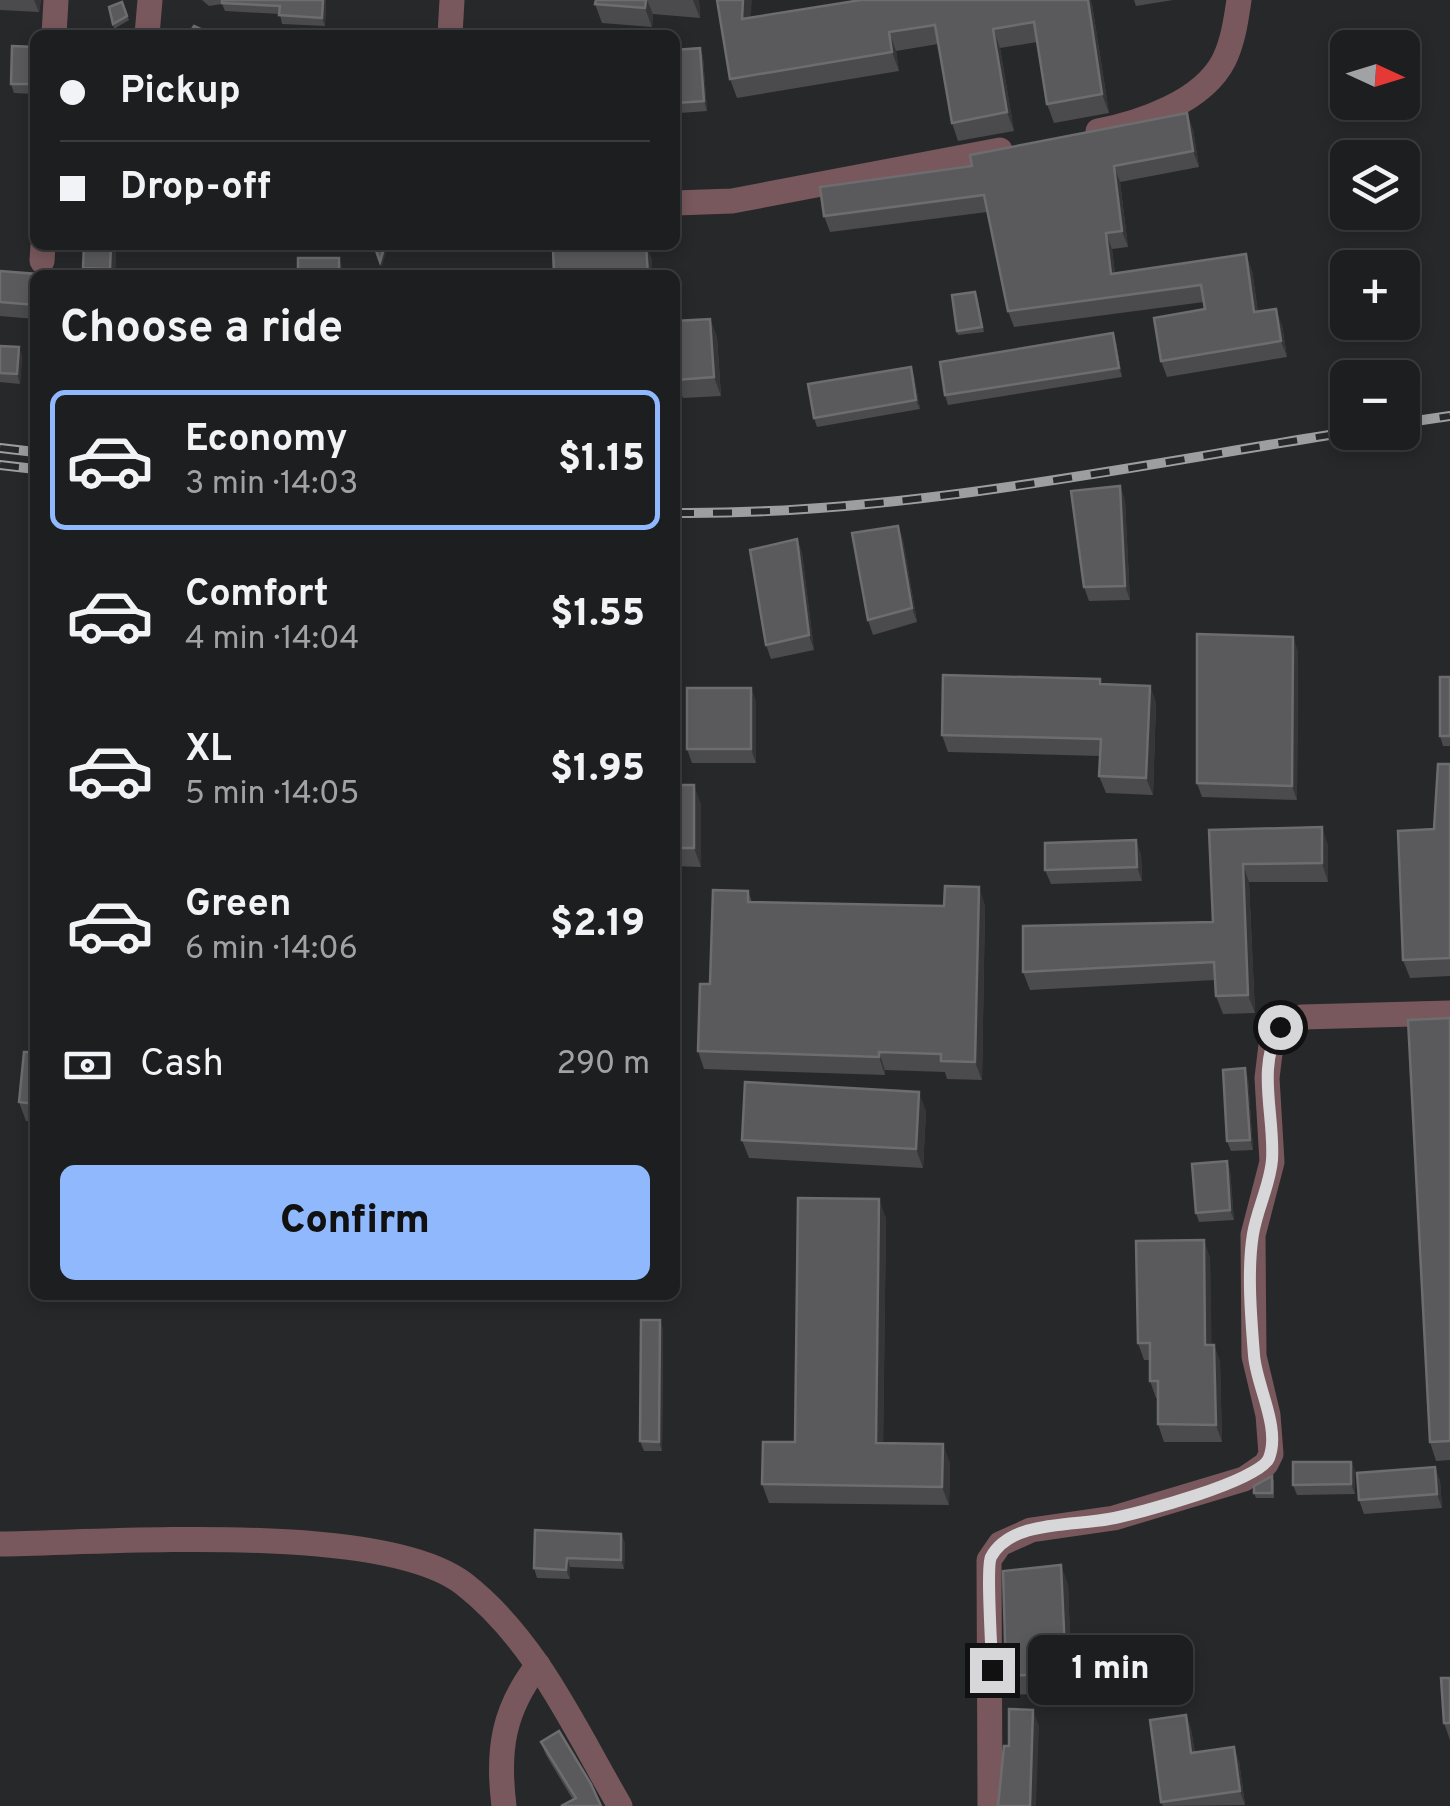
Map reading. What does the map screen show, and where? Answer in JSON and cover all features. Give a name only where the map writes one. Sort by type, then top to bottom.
[{"type":"street","points":[[54,30],[56,0]]},
{"type":"street","points":[[147,30],[150,0]]},
{"type":"street","points":[[450,30],[452,0]]},
{"type":"street","points":[[1069,137],[1126,126],[1158,113],[1202,85],[1223,63],[1239,0]]},
{"type":"street","points":[[680,203],[732,201],[1032,144]]},
{"type":"street","points":[[990,1806],[988,1560],[1000,1544],[1031,1530],[1114,1518],[1244,1479],[1266,1464],[1271,1454],[1268,1415],[1254,1356],[1252,1235],[1272,1162],[1268,1078],[1276,1034],[1289,1020],[1317,1015],[1450,1013]]},
{"type":"street","points":[[0,1544],[319,1542],[418,1560],[462,1582],[504,1621],[538,1665],[620,1806]]},
{"type":"street","points":[[504,1806],[503,1728],[517,1694],[538,1665]]},
{"type":"building","points":[[222,0],[323,0],[322,18],[279,15],[280,6]]},
{"type":"building","points":[[596,0],[646,0],[645,8],[595,4]]},
{"type":"building","points":[[717,0],[743,0],[742,19],[861,0],[1088,0],[1102,94],[1047,104],[1034,22],[993,29],[1007,112],[952,123],[935,25],[889,32],[892,52],[730,79]]},
{"type":"building","points":[[122,2],[127,16],[113,24],[109,7]]},
{"type":"building","points":[[12,46],[30,47],[30,84],[11,84]]},
{"type":"building","points":[[700,48],[704,101],[680,103],[680,50]]},
{"type":"building","points":[[1187,113],[1193,151],[1114,166],[1122,231],[1106,233],[1111,274],[1246,254],[1254,312],[1276,309],[1281,341],[1161,361],[1154,318],[1205,309],[1201,285],[1008,311],[984,195],[824,216],[820,187],[972,166],[970,155]]},
{"type":"building","points":[[84,250],[111,250],[110,269],[83,268]]},
{"type":"building","points":[[553,250],[646,250],[648,270],[554,270]]},
{"type":"building","points":[[298,258],[339,258],[339,270],[298,270]]},
{"type":"building","points":[[0,271],[30,273],[30,305],[0,302]]},
{"type":"building","points":[[975,292],[982,327],[957,331],[952,295]]},
{"type":"building","points":[[710,319],[714,377],[680,380],[680,321]]},
{"type":"building","points":[[1113,333],[1119,368],[945,395],[940,362]]},
{"type":"building","points":[[0,346],[19,347],[17,374],[0,373]]},
{"type":"building","points":[[911,367],[916,400],[814,418],[808,384]]},
{"type":"building","points":[[1120,486],[1125,586],[1084,587],[1071,491]]},
{"type":"building","points":[[898,526],[912,608],[868,620],[852,533]]},
{"type":"building","points":[[797,539],[809,635],[766,645],[750,550]]},
{"type":"building","points":[[1197,634],[1293,637],[1292,786],[1197,783]]},
{"type":"building","points":[[943,675],[1100,679],[1100,684],[1150,686],[1146,778],[1099,776],[1101,739],[942,735]]},
{"type":"building","points":[[1440,677],[1450,677],[1450,736],[1440,736]]},
{"type":"building","points":[[687,688],[751,688],[751,749],[687,749]]},
{"type":"building","points":[[1438,764],[1450,764],[1450,958],[1403,960],[1398,831],[1434,829]]},
{"type":"building","points":[[680,785],[694,785],[694,848],[680,848]]},
{"type":"building","points":[[1322,827],[1322,863],[1243,864],[1248,995],[1216,996],[1214,962],[1023,972],[1023,926],[1213,922],[1209,830]]},
{"type":"building","points":[[1136,840],[1137,867],[1045,870],[1045,843]]},
{"type":"building","points":[[945,886],[979,887],[975,1062],[941,1061],[941,1054],[879,1052],[879,1057],[698,1051],[700,984],[710,984],[713,890],[748,891],[748,902],[944,906]]},
{"type":"building","points":[[1450,1018],[1450,1441],[1430,1442],[1408,1020]]},
{"type":"building","points":[[24,1052],[30,1052],[30,1103],[19,1102]]},
{"type":"building","points":[[1245,1068],[1250,1140],[1227,1141],[1223,1070]]},
{"type":"building","points":[[745,1082],[919,1092],[916,1149],[742,1140]]},
{"type":"building","points":[[1227,1161],[1230,1210],[1196,1213],[1192,1164]]},
{"type":"building","points":[[798,1198],[879,1199],[876,1443],[943,1444],[942,1487],[762,1484],[763,1442],[795,1442]]},
{"type":"building","points":[[1204,1240],[1205,1345],[1214,1345],[1216,1425],[1158,1424],[1158,1381],[1150,1381],[1150,1343],[1138,1343],[1136,1241]]},
{"type":"building","points":[[641,1320],[660,1320],[659,1442],[640,1441]]},
{"type":"building","points":[[1293,1462],[1351,1462],[1351,1484],[1293,1485]]},
{"type":"building","points":[[1435,1467],[1437,1494],[1359,1500],[1357,1473]]},
{"type":"building","points":[[1272,1476],[1272,1493],[1254,1493],[1254,1486]]},
{"type":"building","points":[[535,1530],[621,1534],[621,1560],[567,1558],[566,1570],[534,1568]]},
{"type":"building","points":[[1061,1565],[1066,1673],[1006,1676],[1003,1571]]},
{"type":"building","points":[[1441,1678],[1450,1678],[1450,1723],[1444,1723]]},
{"type":"building","points":[[1009,1709],[1033,1710],[1030,1806],[998,1806],[1004,1746],[1009,1746]]},
{"type":"building","points":[[1186,1715],[1191,1753],[1234,1747],[1240,1791],[1161,1802],[1150,1720]]},
{"type":"building","points":[[559,1731],[601,1806],[561,1806],[576,1798],[541,1742]]},
{"type":"railway","points":[[1420,420],[1450,416]]},
{"type":"railway","points":[[680,513],[759,512],[928,497],[1097,474],[1330,435]]},
{"type":"railway","points":[[0,448],[30,451]]},
{"type":"railway","points":[[0,465],[30,468]]},
{"type":"route","points":[[992,1670],[988,1560],[1000,1544],[1031,1530],[1114,1518],[1244,1479],[1266,1464],[1271,1454],[1268,1415],[1254,1356],[1252,1235],[1272,1162],[1268,1078],[1271,1046],[1280,1027]]}]
